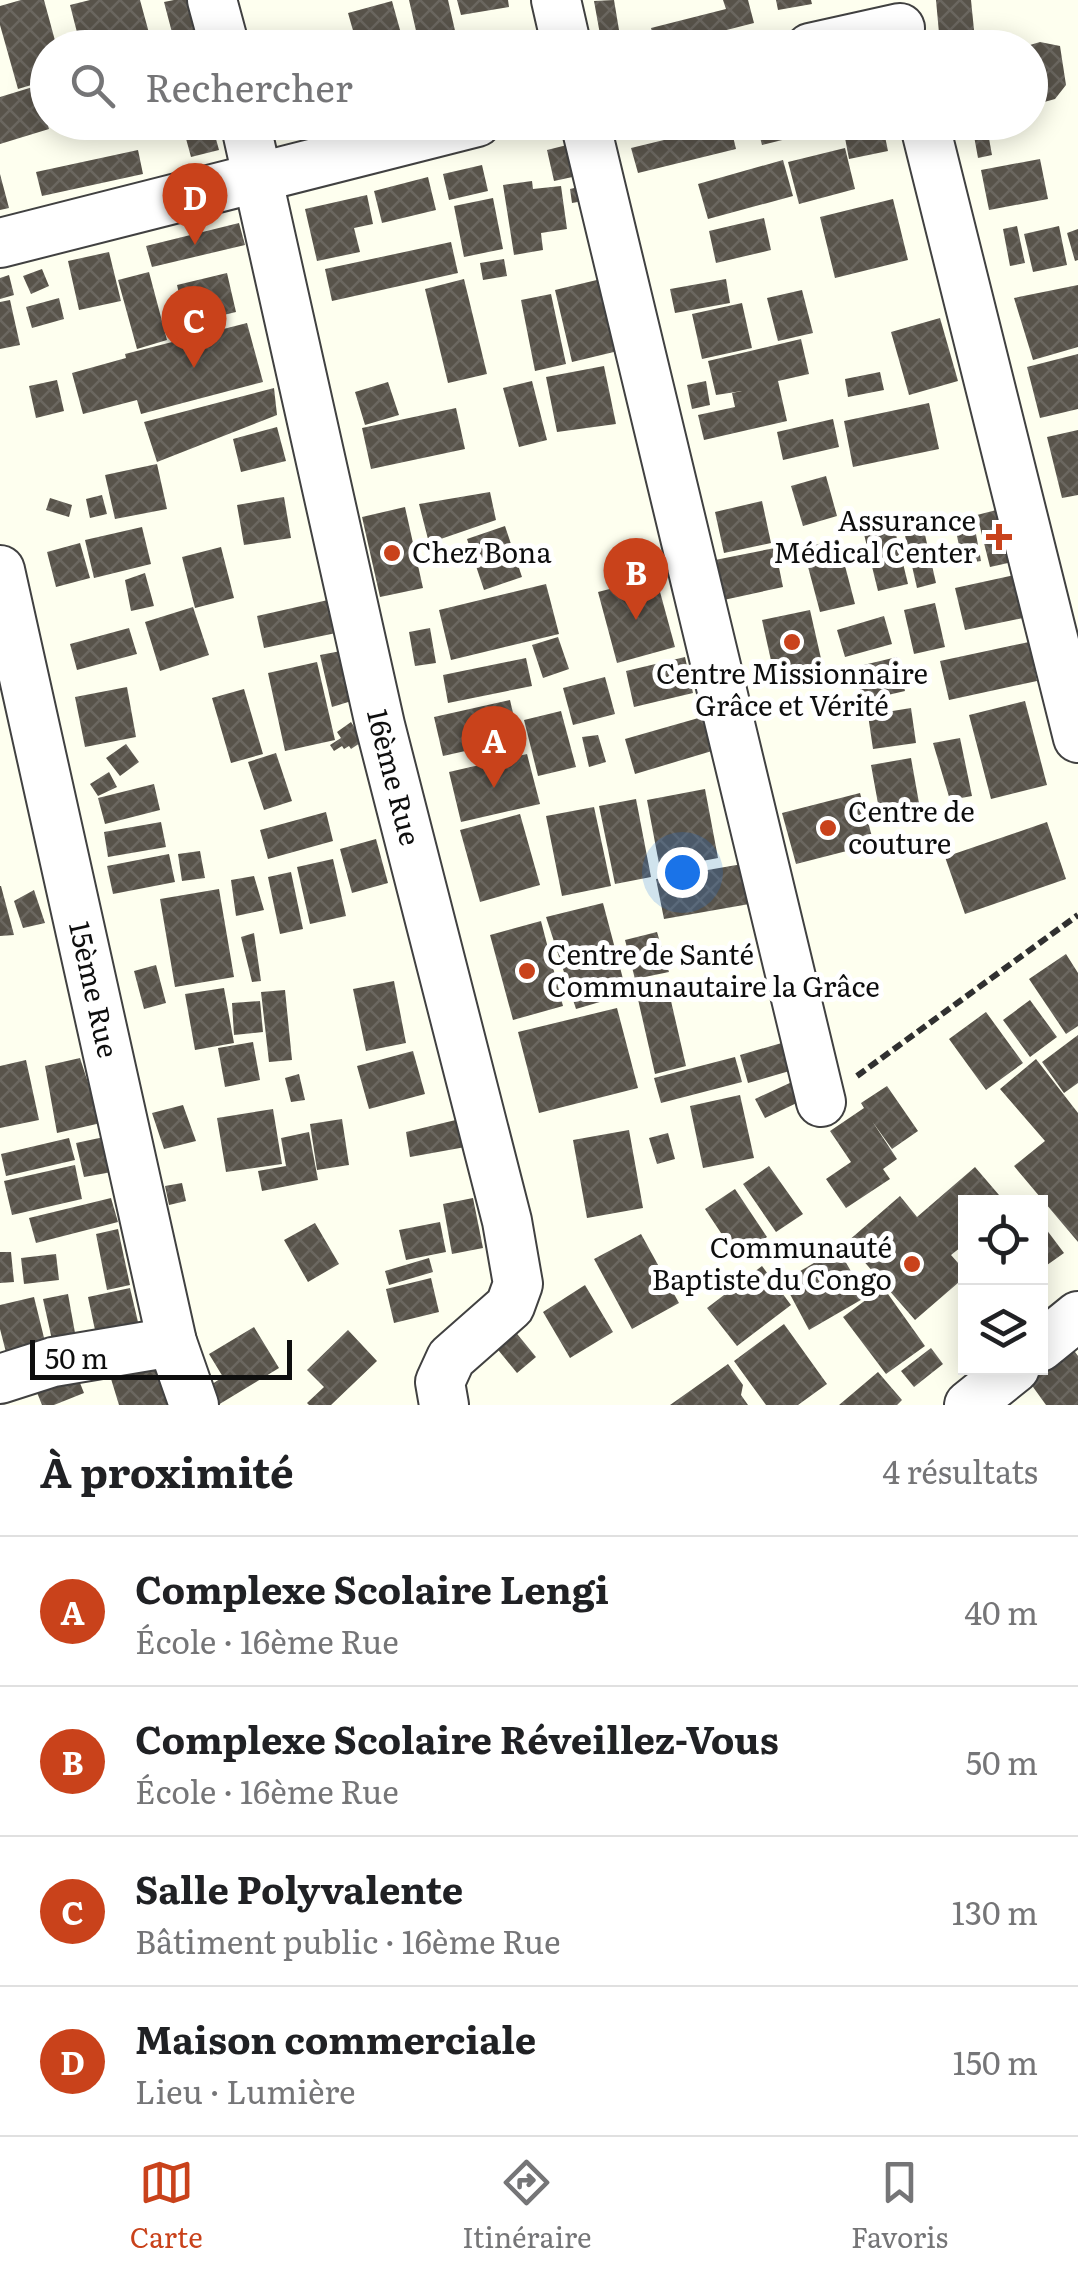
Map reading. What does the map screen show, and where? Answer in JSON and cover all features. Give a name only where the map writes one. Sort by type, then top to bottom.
[{"type":"street","points":[[212,0],[220,30]]},
{"type":"street","points":[[556,0],[563,30]]},
{"type":"street","name":"16ème Rue","points":[[250,140],[380,725],[506,1221],[518,1284],[510,1306],[451,1358],[440,1382],[444,1405]]},
{"type":"street","points":[[0,243],[404,140]]},
{"type":"street","points":[[588,140],[822,1102]]},
{"type":"street","points":[[928,140],[1078,738]]},
{"type":"street","name":"15ème Rue","points":[[0,570],[172,1342],[194,1405]]},
{"type":"street","points":[[1048,1340],[1078,1316]]},
{"type":"street","points":[[0,1379],[53,1362],[172,1342]]},
{"type":"street","points":[[970,1405],[1006,1375]]},
{"type":"path","points":[[822,1102],[1078,916]]},
{"type":"building","points":[[21,0],[44,0],[52,30],[30,30],[30,85],[18,89],[0,25],[0,6]]},
{"type":"building","points":[[90,0],[140,0],[148,30],[76,30],[70,5]]},
{"type":"building","points":[[191,0],[198,30],[171,30],[164,2]]},
{"type":"building","points":[[409,0],[448,0],[455,30],[416,30]]},
{"type":"building","points":[[457,0],[508,0],[509,7],[461,15]]},
{"type":"building","points":[[614,0],[619,30],[599,30],[594,1]]},
{"type":"building","points":[[723,0],[748,0],[754,23],[727,30],[652,30],[651,28],[726,9]]},
{"type":"building","points":[[776,0],[811,0],[812,4],[778,10]]},
{"type":"building","points":[[936,0],[971,0],[974,30],[939,30]]},
{"type":"building","points":[[392,1],[400,30],[353,30],[348,13]]},
{"type":"building","points":[[1048,44],[1060,46],[1066,85],[1055,99],[1048,101]]},
{"type":"building","points":[[30,88],[30,135],[0,144],[0,97]]},
{"type":"building","points":[[186,140],[216,140],[219,150],[191,157]]},
{"type":"building","points":[[664,140],[734,140],[736,149],[638,173],[631,148]]},
{"type":"building","points":[[845,140],[886,140],[888,151],[849,159]]},
{"type":"building","points":[[975,140],[989,140],[992,155],[978,158]]},
{"type":"building","points":[[571,144],[577,176],[554,181],[547,150]]},
{"type":"building","points":[[845,148],[855,189],[799,204],[788,162]]},
{"type":"building","points":[[138,150],[143,174],[42,196],[36,172]]},
{"type":"building","points":[[1040,159],[1048,199],[989,210],[981,170]]},
{"type":"building","points":[[783,160],[793,196],[708,219],[698,184]]},
{"type":"building","points":[[482,165],[488,191],[449,200],[443,174]]},
{"type":"building","points":[[0,174],[9,208],[0,210]]},
{"type":"building","points":[[428,177],[436,210],[382,223],[374,191]]},
{"type":"building","points":[[532,181],[533,189],[561,186],[567,229],[541,233],[543,250],[514,255],[503,185]]},
{"type":"building","points":[[586,185],[589,200],[572,203],[570,189]]},
{"type":"building","points":[[367,195],[373,224],[354,228],[360,252],[317,261],[305,209]]},
{"type":"building","points":[[493,198],[503,249],[464,257],[454,206]]},
{"type":"building","points":[[893,199],[908,260],[835,278],[820,217]]},
{"type":"building","points":[[764,218],[771,250],[716,263],[709,231]]},
{"type":"building","points":[[239,223],[245,245],[152,267],[146,246]]},
{"type":"building","points":[[1017,226],[1025,263],[1010,266],[1003,229]]},
{"type":"building","points":[[1059,226],[1067,265],[1033,272],[1024,234]]},
{"type":"building","points":[[1078,229],[1078,260],[1075,261],[1067,233]]},
{"type":"building","points":[[451,242],[458,273],[332,301],[325,269]]},
{"type":"building","points":[[109,252],[121,301],[79,310],[68,261]]},
{"type":"building","points":[[504,259],[507,276],[483,280],[480,263]]},
{"type":"building","points":[[42,269],[49,286],[31,294],[23,276]]},
{"type":"building","points":[[149,272],[167,340],[137,349],[118,280]]},
{"type":"building","points":[[227,273],[236,312],[186,324],[177,285]]},
{"type":"building","points":[[9,275],[14,295],[0,299],[0,278]]},
{"type":"building","points":[[464,279],[487,374],[448,383],[425,289]]},
{"type":"building","points":[[601,279],[618,351],[572,362],[555,290]]},
{"type":"building","points":[[726,279],[730,303],[675,313],[670,289]]},
{"type":"building","points":[[1078,285],[1078,347],[1033,360],[1014,298]]},
{"type":"building","points":[[802,290],[813,333],[778,341],[767,298]]},
{"type":"building","points":[[551,294],[566,364],[535,371],[521,300]]},
{"type":"building","points":[[59,298],[64,319],[32,328],[26,307]]},
{"type":"building","points":[[10,300],[20,345],[0,349],[0,302]]},
{"type":"building","points":[[742,303],[752,348],[702,359],[692,314]]},
{"type":"building","points":[[940,318],[958,381],[909,395],[891,332]]},
{"type":"building","points":[[247,323],[263,382],[141,414],[137,400],[83,414],[72,373],[126,358],[125,354]]},
{"type":"building","points":[[801,339],[809,374],[778,381],[787,421],[704,440],[698,415],[735,407],[732,393],[742,391],[716,395],[708,361]]},
{"type":"building","points":[[1078,354],[1078,409],[1040,418],[1027,367]]},
{"type":"building","points":[[604,366],[616,424],[557,432],[546,377]]},
{"type":"building","points":[[880,372],[884,390],[848,397],[845,379]]},
{"type":"building","points":[[57,380],[64,411],[36,418],[29,386]]},
{"type":"building","points":[[532,381],[547,440],[519,447],[503,388]]},
{"type":"building","points":[[706,381],[710,405],[692,409],[687,385]]},
{"type":"building","points":[[388,382],[399,415],[365,425],[355,392]]},
{"type":"building","points":[[274,388],[277,415],[157,462],[144,422]]},
{"type":"building","points":[[929,403],[939,449],[853,467],[844,421]]},
{"type":"building","points":[[456,408],[465,449],[371,469],[362,428]]},
{"type":"building","points":[[833,419],[839,447],[783,460],[777,432]]},
{"type":"building","points":[[277,427],[286,461],[241,472],[233,439]]},
{"type":"building","points":[[1078,430],[1078,495],[1062,498],[1047,437]]},
{"type":"building","points":[[157,464],[167,509],[115,519],[105,475]]},
{"type":"building","points":[[826,476],[837,516],[803,526],[791,486]]},
{"type":"building","points":[[490,492],[496,520],[429,543],[419,504]]},
{"type":"building","points":[[102,495],[107,514],[90,518],[86,499]]},
{"type":"building","points":[[284,497],[291,538],[244,545],[237,505]]},
{"type":"building","points":[[50,498],[72,505],[69,517],[46,510]]},
{"type":"building","points":[[762,501],[771,543],[724,553],[715,512]]},
{"type":"building","name":"Chez Bona","points":[[405,507],[423,588],[380,597],[362,517]]},
{"type":"building","name":"Assurance Médical Center","points":[[1008,507],[1021,560],[990,567],[977,515]]},
{"type":"building","points":[[920,513],[936,583],[917,588],[901,518]]},
{"type":"building","points":[[891,514],[908,584],[878,591],[861,522]]},
{"type":"building","points":[[973,518],[981,561],[963,564],[954,522]]},
{"type":"building","points":[[505,526],[522,577],[484,590],[467,539]]},
{"type":"building","points":[[142,527],[151,564],[94,578],[85,540]]},
{"type":"building","points":[[838,539],[855,604],[820,612],[803,548]]},
{"type":"building","points":[[80,543],[90,578],[56,587],[47,552]]},
{"type":"building","points":[[221,547],[234,598],[195,608],[182,557]]},
{"type":"building","points":[[775,548],[783,587],[719,601],[710,561]]},
{"type":"building","points":[[145,573],[154,606],[131,611],[125,580]]},
{"type":"building","points":[[1019,574],[1028,617],[965,630],[955,588]]},
{"type":"building","points":[[656,577],[675,647],[617,663],[598,592]]},
{"type":"building","points":[[546,584],[559,634],[451,660],[439,610]]},
{"type":"building","points":[[328,600],[336,633],[264,648],[257,616]]},
{"type":"building","points":[[935,603],[945,647],[914,654],[904,610]]},
{"type":"building","points":[[193,607],[209,655],[160,671],[145,622]]},
{"type":"building","name":"Centre Missionnaire Grâce et Vérité","points":[[810,610],[822,663],[774,674],[762,620]]},
{"type":"building","points":[[884,616],[892,644],[845,657],[837,630]]},
{"type":"building","points":[[129,628],[137,654],[77,670],[70,644]]},
{"type":"building","points":[[430,628],[436,663],[415,666],[409,632]]},
{"type":"building","points":[[558,637],[569,669],[543,678],[532,645]]},
{"type":"building","points":[[1029,642],[1037,681],[949,700],[940,661]]},
{"type":"building","points":[[346,650],[358,699],[332,707],[320,655]]},
{"type":"building","points":[[685,657],[693,693],[634,707],[626,671]]},
{"type":"building","points":[[897,657],[905,691],[862,701],[855,667]]},
{"type":"building","points":[[526,658],[532,686],[448,703],[443,675]]},
{"type":"building","points":[[317,662],[335,740],[285,751],[268,673]]},
{"type":"building","points":[[605,677],[615,714],[573,725],[563,688]]},
{"type":"building","points":[[127,687],[136,737],[85,747],[75,697]]},
{"type":"building","points":[[244,689],[263,754],[231,763],[212,698]]},
{"type":"building","points":[[510,700],[519,739],[443,756],[434,717]]},
{"type":"building","points":[[1025,701],[1047,785],[991,799],[969,715]]},
{"type":"building","points":[[911,708],[916,743],[873,749],[868,715]]},
{"type":"building","points":[[561,711],[576,767],[538,776],[524,720]]},
{"type":"building","points":[[702,717],[712,751],[635,774],[625,739]]},
{"type":"building","points":[[351,722],[363,741],[351,749],[342,746],[334,751],[330,745],[341,738],[337,732]]},
{"type":"building","points":[[598,735],[606,762],[589,767],[582,737]]},
{"type":"building","points":[[960,738],[972,796],[950,800],[933,743]]},
{"type":"building","points":[[126,744],[139,762],[120,776],[106,758]]},
{"type":"building","points":[[276,753],[292,801],[264,810],[248,762]]},
{"type":"building","points":[[527,754],[540,804],[461,822],[449,772]]},
{"type":"building","points":[[911,758],[919,803],[879,809],[871,765]]},
{"type":"building","points":[[109,772],[117,787],[98,796],[90,784]]},
{"type":"building","points":[[154,784],[160,810],[105,824],[98,798]]},
{"type":"building","points":[[705,789],[718,858],[660,869],[647,800]]},
{"type":"building","name":"Centre de couture","points":[[860,793],[874,844],[796,864],[782,813]]},
{"type":"building","points":[[636,799],[651,877],[615,884],[599,806]]},
{"type":"building","points":[[594,807],[611,886],[562,896],[546,816]]},
{"type":"building","points":[[326,812],[333,841],[268,859],[260,830]]},
{"type":"building","points":[[520,814],[540,885],[480,902],[460,830]]},
{"type":"building","points":[[161,822],[166,847],[108,857],[104,832]]},
{"type":"building","points":[[1047,822],[1066,879],[965,914],[945,857]]},
{"type":"building","points":[[376,839],[388,883],[352,893],[340,849]]},
{"type":"building","points":[[200,851],[205,878],[182,881],[178,854]]},
{"type":"building","points":[[169,854],[175,882],[113,894],[107,866]]},
{"type":"building","points":[[333,859],[346,916],[310,924],[297,867]]},
{"type":"building","points":[[748,863],[755,903],[664,919],[656,879]]},
{"type":"building","points":[[291,872],[303,929],[280,934],[268,877]]},
{"type":"building","points":[[254,876],[264,910],[236,916],[231,880]]},
{"type":"building","points":[[1,886],[14,935],[0,936]]},
{"type":"building","points":[[219,889],[234,977],[175,987],[160,899]]},
{"type":"building","points":[[34,890],[45,923],[23,928],[14,901]]},
{"type":"building","points":[[603,903],[627,994],[576,1009],[546,917]]},
{"type":"building","name":"Centre de Santé Communautaire la Grâce","points":[[541,921],[563,1006],[513,1020],[490,935]]},
{"type":"building","points":[[657,932],[669,972],[635,979],[625,940]]},
{"type":"building","points":[[254,933],[261,981],[252,982],[241,937]]},
{"type":"building","points":[[1066,954],[1078,973],[1078,1026],[1066,1034],[1029,979]]},
{"type":"building","points":[[156,965],[166,1003],[144,1009],[134,971]]},
{"type":"building","points":[[394,981],[406,1043],[366,1051],[353,989]]},
{"type":"building","points":[[224,988],[234,1043],[195,1050],[185,994]]},
{"type":"building","points":[[668,988],[686,1066],[655,1074],[637,995]]},
{"type":"building","points":[[285,990],[292,1060],[269,1062],[261,992]]},
{"type":"building","points":[[1030,1000],[1057,1037],[1030,1057],[1003,1020]]},
{"type":"building","points":[[260,1001],[263,1032],[234,1035],[232,1003]]},
{"type":"building","points":[[617,1008],[638,1088],[539,1113],[518,1032]]},
{"type":"building","points":[[986,1012],[1023,1063],[986,1090],[949,1039]]},
{"type":"building","points":[[1078,1035],[1078,1083],[1064,1093],[1042,1062]]},
{"type":"building","points":[[253,1042],[260,1080],[225,1087],[218,1048]]},
{"type":"building","points":[[785,1042],[793,1070],[748,1083],[740,1055]]},
{"type":"building","points":[[413,1051],[425,1094],[369,1109],[357,1066]]},
{"type":"building","points":[[735,1057],[742,1082],[661,1103],[654,1078]]},
{"type":"building","points":[[80,1058],[101,1123],[57,1133],[45,1066]]},
{"type":"building","points":[[1036,1059],[1078,1113],[1078,1242],[1048,1206],[1048,1195],[1038,1195],[1014,1166],[1045,1141],[1000,1089]]},
{"type":"building","points":[[26,1060],[39,1120],[0,1128],[0,1066]]},
{"type":"building","points":[[299,1074],[305,1100],[291,1102],[285,1078]]},
{"type":"building","points":[[792,1082],[801,1101],[765,1118],[755,1099]]},
{"type":"building","points":[[887,1086],[918,1131],[892,1149],[872,1121],[897,1159],[883,1169],[890,1179],[846,1208],[826,1179],[851,1162],[830,1131],[864,1108],[861,1103]]},
{"type":"building","points":[[740,1095],[754,1158],[703,1168],[690,1106]]},
{"type":"building","points":[[183,1105],[196,1141],[164,1149],[152,1113]]},
{"type":"building","points":[[273,1109],[282,1164],[226,1172],[217,1118]]},
{"type":"building","points":[[464,1118],[471,1146],[410,1157],[406,1132]]},
{"type":"building","points":[[342,1119],[349,1165],[317,1170],[310,1124]]},
{"type":"building","points":[[629,1130],[643,1208],[587,1218],[573,1140]]},
{"type":"building","points":[[309,1132],[318,1180],[262,1191],[258,1171],[286,1166],[281,1138]]},
{"type":"building","points":[[668,1133],[675,1159],[657,1164],[649,1138]]},
{"type":"building","points":[[104,1137],[112,1172],[84,1177],[76,1143]]},
{"type":"building","points":[[69,1138],[75,1160],[6,1176],[1,1154]]},
{"type":"building","points":[[75,1165],[82,1199],[12,1215],[4,1181]]},
{"type":"building","points":[[769,1166],[803,1214],[776,1232],[743,1184]]},
{"type":"building","name":"Communauté Baptiste du Congo","points":[[975,1167],[999,1195],[958,1195],[958,1249],[951,1255],[958,1263],[958,1283],[915,1320],[847,1242],[900,1196],[917,1217]]},
{"type":"building","points":[[182,1183],[186,1201],[169,1205],[165,1186]]},
{"type":"building","points":[[735,1189],[767,1237],[737,1257],[705,1209]]},
{"type":"building","points":[[111,1198],[118,1222],[36,1243],[29,1218]]},
{"type":"building","points":[[473,1198],[483,1248],[452,1254],[443,1204]]},
{"type":"building","points":[[440,1222],[446,1252],[406,1260],[399,1230]]},
{"type":"building","points":[[315,1223],[339,1264],[308,1282],[284,1240]]},
{"type":"building","points":[[118,1229],[130,1285],[107,1290],[96,1234]]},
{"type":"building","points":[[1048,1232],[1064,1253],[1048,1264]]},
{"type":"building","points":[[641,1234],[679,1303],[632,1329],[594,1259]]},
{"type":"building","points":[[838,1249],[866,1297],[809,1330],[783,1281]]},
{"type":"building","points":[[0,1252],[11,1252],[14,1282],[0,1283]]},
{"type":"building","points":[[56,1254],[59,1280],[24,1284],[21,1258]]},
{"type":"building","points":[[429,1258],[433,1272],[389,1285],[385,1271]]},
{"type":"building","points":[[762,1266],[791,1305],[737,1346],[707,1308]]},
{"type":"building","points":[[431,1278],[439,1312],[394,1323],[386,1289]]},
{"type":"building","points":[[585,1285],[613,1332],[570,1358],[543,1312]]},
{"type":"building","points":[[883,1287],[925,1346],[886,1374],[843,1317]]},
{"type":"building","points":[[130,1288],[138,1322],[95,1330],[88,1297]]},
{"type":"building","points":[[68,1294],[77,1344],[54,1349],[43,1299]]},
{"type":"building","points":[[34,1297],[48,1354],[9,1364],[0,1329],[0,1305]]},
{"type":"building","points":[[509,1324],[536,1357],[517,1373],[490,1340]]},
{"type":"building","points":[[784,1324],[827,1384],[798,1405],[766,1405],[734,1361]]},
{"type":"building","points":[[254,1327],[279,1368],[218,1405],[206,1388],[223,1377],[209,1354]]},
{"type":"building","points":[[348,1330],[377,1361],[331,1405],[309,1405],[324,1387],[307,1370]]},
{"type":"building","points":[[931,1348],[943,1364],[914,1387],[901,1371]]},
{"type":"building","points":[[1072,1348],[1078,1356],[1078,1405],[1046,1405],[1028,1380],[1035,1375],[1048,1375],[1048,1365]]},
{"type":"building","points":[[151,1355],[167,1405],[119,1405],[108,1369]]},
{"type":"building","points":[[72,1363],[84,1393],[54,1405],[42,1405],[32,1380]]},
{"type":"building","points":[[728,1364],[743,1385],[741,1395],[748,1405],[670,1405]]},
{"type":"building","points":[[878,1372],[902,1400],[897,1405],[839,1405]]},
{"type":"place","name":"Maison commerciale","points":[[195,245]]},
{"type":"place","name":"Salle Polyvalente","points":[[194,368]]},
{"type":"place","name":"Assurance Médical Center","points":[[999,537]]},
{"type":"place","name":"Chez Bona","points":[[392,553]]},
{"type":"place","name":"Complexe Scolaire Réveillez-Vous","points":[[636,620]]},
{"type":"place","name":"Centre Missionnaire Grâce et Vérité","points":[[792,642]]},
{"type":"place","name":"Complexe Scolaire Lengi","points":[[494,788]]},
{"type":"place","name":"Centre de couture","points":[[828,828]]},
{"type":"place","name":"Centre de Santé Communautaire la Grâce","points":[[527,971]]},
{"type":"place","name":"Communauté Baptiste du Congo","points":[[912,1264]]}]
